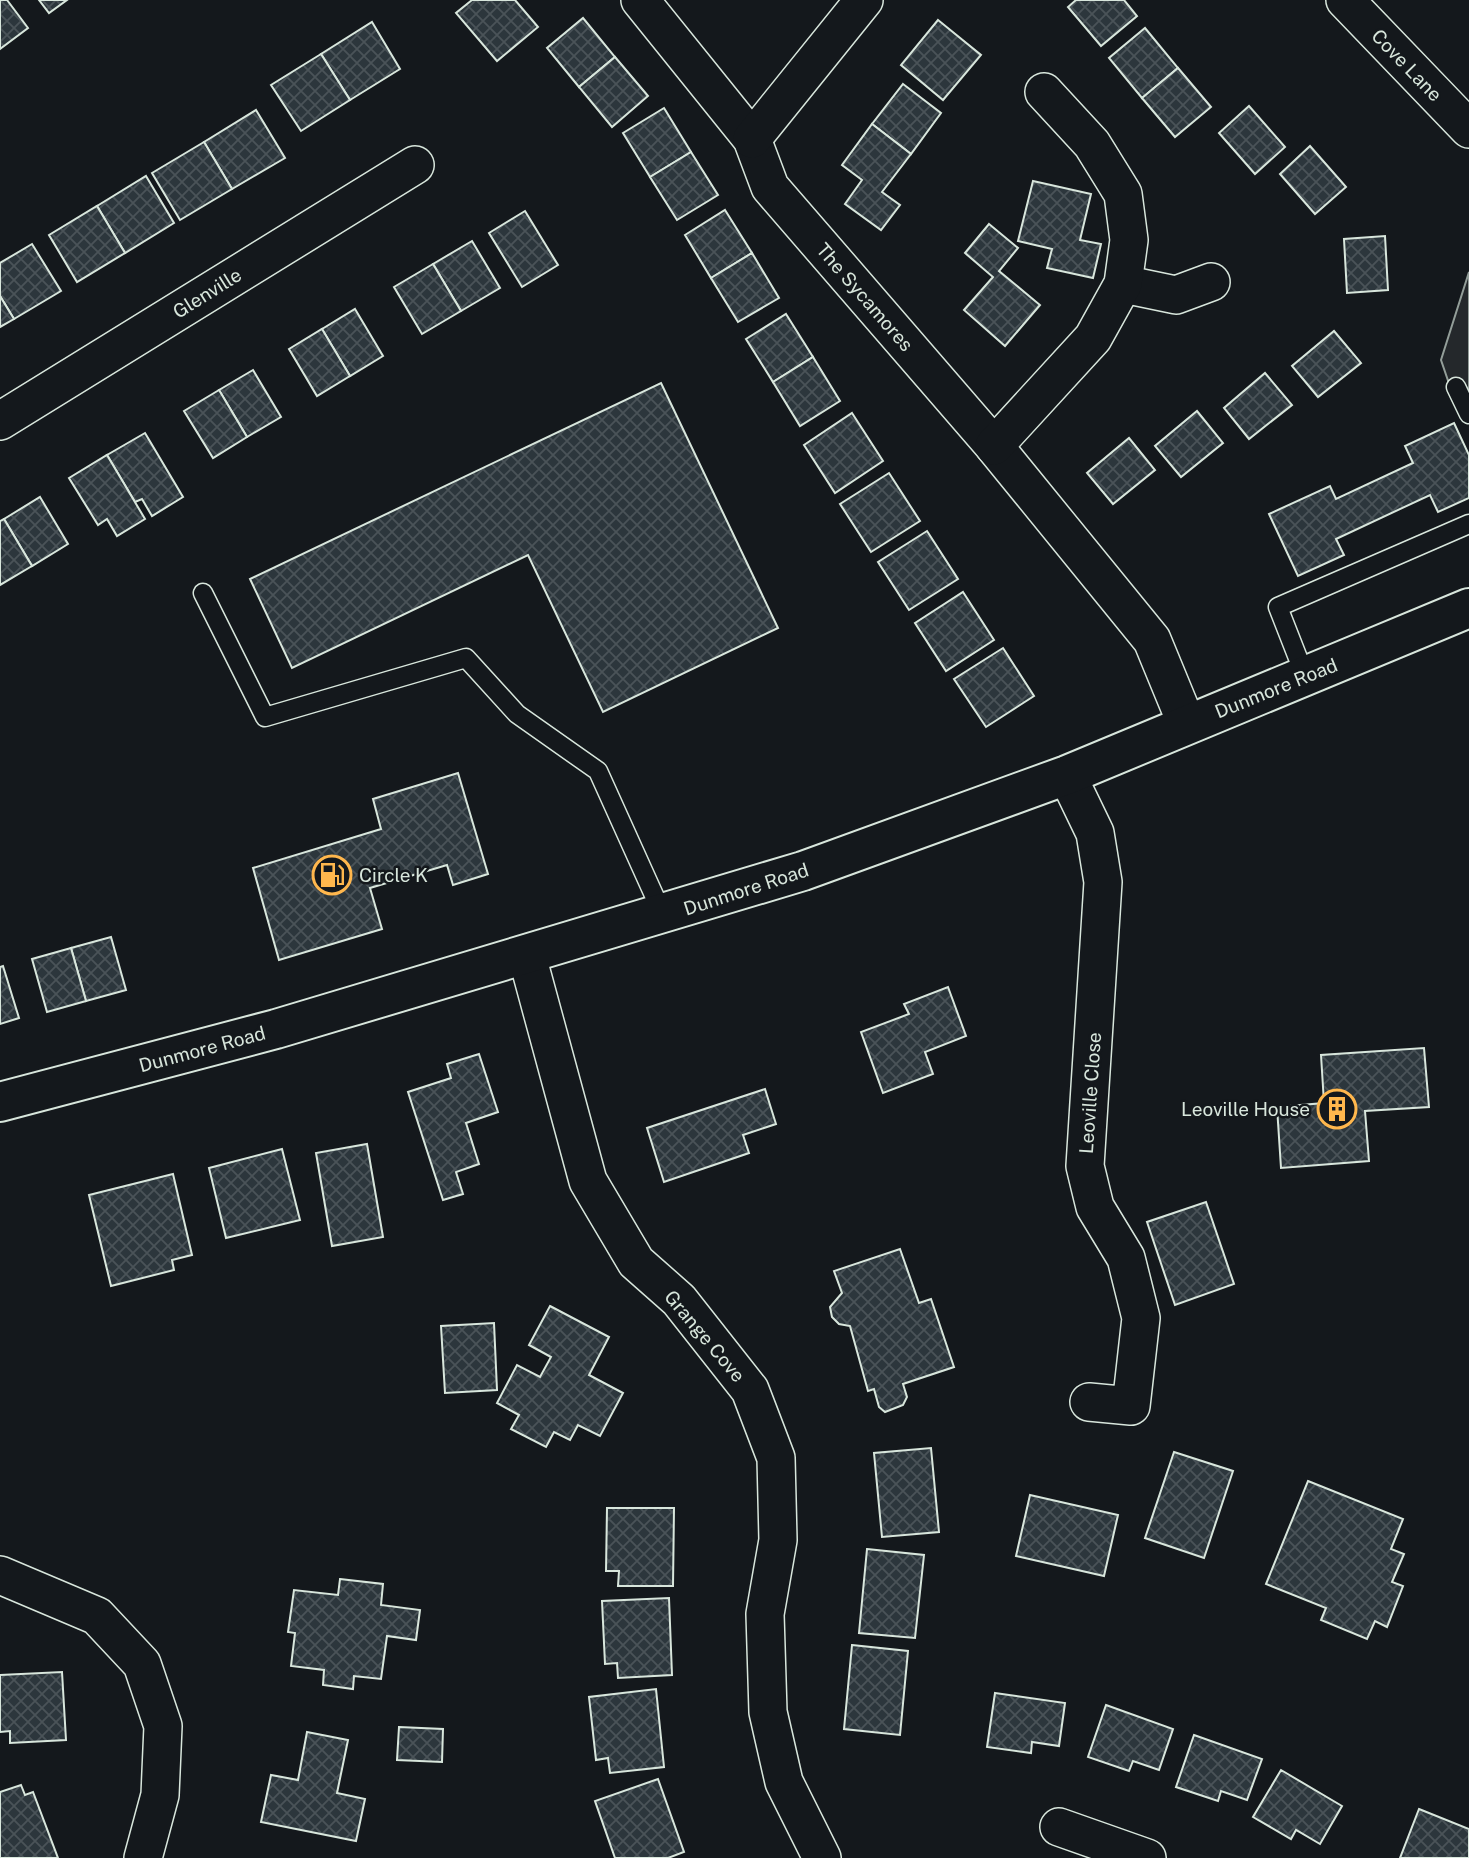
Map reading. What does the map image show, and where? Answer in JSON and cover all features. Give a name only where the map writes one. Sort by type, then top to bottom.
[{"type":"main road","name":"Dunmore Road","points":[[0,1102],[263,1033],[663,915],[859,852],[1067,775],[1469,608]]},
{"type":"street","name":"The Sycamores","points":[[640,0],[752,139],[770,187],[994,446],[1152,640],[1188,725]]},
{"type":"street","points":[[752,139],[864,0]]},
{"type":"street","name":"Cove Lane","points":[[1345,0],[1469,129]]},
{"type":"street","points":[[994,446],[1093,338],[1123,284],[1129,240],[1123,194],[1092,144],[1044,92]]},
{"type":"street","name":"Glenville","points":[[0,421],[415,165]]},
{"type":"street","points":[[1123,284],[1176,295],[1211,282]]},
{"type":"street","name":"Leoville Close","points":[[1067,775],[1095,833],[1103,882],[1085,1166],[1095,1208],[1126,1258],[1142,1318],[1131,1406],[1089,1402]]},
{"type":"street","name":"Grange Cove","points":[[527,956],[588,1181],[636,1262],[679,1300],[750,1390],[776,1458],[778,1540],[765,1614],[768,1712],[784,1782],[822,1858]]},
{"type":"street","points":[[0,1575],[97,1616],[142,1664],[163,1726],[160,1795],[143,1858]]},
{"type":"street","points":[[1059,1827],[1123,1854]]},
{"type":"lane","points":[[1456,387],[1469,414]]},
{"type":"lane","points":[[1305,676],[1278,607],[1469,524]]},
{"type":"lane","points":[[202,593],[265,717],[466,658],[517,714],[598,771],[663,915]]},
{"type":"shaded area","points":[[1469,272],[1469,402],[1457,407],[1441,360]]},
{"type":"building","points":[[0,0],[7,0],[28,28],[0,49]]},
{"type":"building","points":[[39,0],[67,0],[49,13]]},
{"type":"building","points":[[472,0],[515,0],[538,27],[497,61],[456,13]]},
{"type":"building","points":[[1076,0],[1124,0],[1137,16],[1101,46],[1068,7]]},
{"type":"building","points":[[583,18],[615,57],[579,87],[547,48]]},
{"type":"building","points":[[938,20],[981,55],[943,100],[901,65]]},
{"type":"building","points":[[372,22],[400,69],[350,100],[321,54]]},
{"type":"building","points":[[1145,28],[1178,68],[1142,98],[1109,58]]},
{"type":"building","points":[[321,54],[350,100],[301,131],[271,85]]},
{"type":"building","points":[[615,57],[648,96],[612,127],[579,87]]},
{"type":"building","points":[[1178,68],[1211,107],[1175,137],[1142,98]]},
{"type":"building","points":[[903,84],[941,113],[911,154],[872,124]]},
{"type":"building","points":[[1249,106],[1285,147],[1255,174],[1219,133]]},
{"type":"building","points":[[664,108],[691,152],[650,177],[623,133]]},
{"type":"building","points":[[256,110],[285,158],[232,189],[204,142]]},
{"type":"building","points":[[872,124],[911,154],[882,192],[900,205],[881,230],[845,204],[862,180],[842,165]]},
{"type":"building","points":[[204,142],[232,189],[180,220],[152,173]]},
{"type":"building","points":[[1310,146],[1346,187],[1315,214],[1280,174]]},
{"type":"building","points":[[691,152],[718,195],[677,220],[650,177]]},
{"type":"building","points":[[146,176],[174,223],[125,253],[97,206]]},
{"type":"building","points":[[1033,181],[1091,194],[1080,240],[1101,244],[1093,278],[1047,268],[1052,249],[1018,241]]},
{"type":"building","points":[[97,206],[125,253],[77,282],[49,235]]},
{"type":"building","points":[[725,210],[752,253],[711,278],[685,235]]},
{"type":"building","points":[[525,211],[558,265],[522,287],[489,233]]},
{"type":"building","points":[[989,224],[1018,248],[999,271],[1040,305],[1005,346],[964,310],[993,277],[965,253]]},
{"type":"building","points":[[1385,236],[1388,290],[1347,293],[1344,239]]},
{"type":"building","points":[[472,241],[500,288],[461,311],[433,264]]},
{"type":"building","points":[[32,244],[61,291],[14,319],[0,296],[0,263]]},
{"type":"building","points":[[752,253],[779,298],[738,322],[711,278]]},
{"type":"building","points":[[433,264],[461,311],[422,334],[394,287]]},
{"type":"building","points":[[0,296],[14,319],[0,327]]},
{"type":"building","points":[[355,309],[383,356],[350,376],[322,329]]},
{"type":"building","points":[[786,314],[813,357],[773,382],[746,339]]},
{"type":"building","points":[[322,329],[350,376],[317,396],[289,349]]},
{"type":"building","points":[[1334,331],[1361,363],[1318,397],[1292,366]]},
{"type":"building","points":[[813,357],[840,401],[800,426],[773,382]]},
{"type":"building","points":[[253,370],[281,417],[247,437],[219,390]]},
{"type":"building","points":[[1265,373],[1292,405],[1249,439],[1224,408]]},
{"type":"building","points":[[661,383],[778,628],[603,712],[528,555],[292,668],[250,579]]},
{"type":"building","points":[[219,390],[247,437],[213,458],[184,411]]},
{"type":"building","points":[[1197,411],[1223,443],[1181,477],[1155,446]]},
{"type":"building","points":[[852,413],[883,461],[835,493],[804,445]]},
{"type":"building","points":[[1454,423],[1469,455],[1469,498],[1438,512],[1430,495],[1336,539],[1344,555],[1298,576],[1269,514],[1330,486],[1336,499],[1413,463],[1405,446]]},
{"type":"building","points":[[145,433],[183,497],[152,516],[142,499],[135,502],[107,455]]},
{"type":"building","points":[[1129,438],[1155,470],[1113,504],[1087,473]]},
{"type":"building","points":[[107,455],[145,519],[117,536],[107,519],[98,525],[69,478]]},
{"type":"building","points":[[889,473],[920,521],[871,552],[840,504]]},
{"type":"building","points":[[40,497],[68,544],[32,566],[4,519]]},
{"type":"building","points":[[4,519],[32,566],[0,585],[0,521]]},
{"type":"building","points":[[927,531],[958,579],[909,610],[878,562]]},
{"type":"building","points":[[963,592],[994,640],[946,671],[915,623]]},
{"type":"building","points":[[1003,648],[1034,696],[986,727],[954,679]]},
{"type":"building","points":[[458,773],[488,874],[453,885],[447,865],[370,888],[382,929],[279,960],[253,868],[381,829],[373,799]]},
{"type":"building","points":[[111,937],[126,990],[86,1001],[71,948]]},
{"type":"building","points":[[71,948],[86,1001],[47,1012],[32,959]]},
{"type":"building","points":[[3,966],[19,1018],[0,1024],[0,967]]},
{"type":"building","points":[[948,987],[966,1036],[925,1052],[933,1074],[883,1093],[861,1032],[909,1014],[904,1004]]},
{"type":"building","name":"Leoville House","points":[[1424,1048],[1429,1107],[1365,1111],[1369,1161],[1281,1168],[1277,1107],[1324,1103],[1321,1055]]},
{"type":"building","points":[[479,1054],[498,1112],[466,1123],[479,1164],[456,1172],[463,1194],[443,1200],[408,1092],[451,1078],[447,1064]]},
{"type":"building","points":[[765,1089],[776,1124],[743,1135],[749,1153],[664,1182],[647,1128]]},
{"type":"building","points":[[367,1144],[383,1237],[332,1246],[316,1153]]},
{"type":"building","points":[[282,1149],[300,1220],[226,1238],[209,1168]]},
{"type":"building","points":[[173,1174],[192,1255],[172,1260],[174,1270],[111,1286],[89,1195]]},
{"type":"building","points":[[1206,1202],[1234,1284],[1175,1305],[1147,1222]]},
{"type":"building","points":[[900,1249],[919,1303],[931,1299],[954,1367],[903,1384],[907,1397],[903,1405],[885,1412],[879,1407],[874,1389],[868,1391],[850,1326],[839,1324],[832,1317],[830,1307],[842,1293],[834,1271]]},
{"type":"building","points":[[550,1306],[609,1337],[589,1375],[623,1393],[600,1436],[578,1425],[570,1440],[554,1432],[546,1447],[511,1429],[519,1415],[497,1403],[517,1365],[540,1377],[551,1357],[529,1345]]},
{"type":"building","points":[[494,1323],[497,1390],[445,1393],[441,1326]]},
{"type":"building","points":[[931,1448],[939,1532],[882,1537],[874,1453]]},
{"type":"building","points":[[1174,1452],[1233,1471],[1204,1558],[1145,1538]]},
{"type":"building","points":[[1308,1481],[1403,1519],[1391,1549],[1404,1554],[1392,1582],[1403,1586],[1387,1627],[1375,1621],[1367,1639],[1321,1620],[1326,1608],[1266,1584]]},
{"type":"building","points":[[1030,1495],[1118,1515],[1104,1576],[1016,1556]]},
{"type":"building","points":[[607,1508],[674,1508],[673,1586],[618,1586],[619,1571],[606,1571]]},
{"type":"building","points":[[867,1549],[924,1555],[915,1638],[859,1633]]},
{"type":"building","points":[[340,1579],[383,1584],[381,1605],[420,1610],[416,1640],[387,1636],[381,1679],[354,1676],[353,1689],[323,1685],[324,1670],[291,1666],[295,1633],[288,1632],[294,1590],[338,1595]]},
{"type":"building","points":[[669,1598],[672,1675],[618,1678],[617,1663],[605,1664],[602,1601]]},
{"type":"building","points":[[852,1645],[908,1651],[900,1735],[844,1729]]},
{"type":"building","points":[[62,1672],[66,1740],[10,1743],[10,1731],[0,1732],[0,1675]]},
{"type":"building","points":[[656,1689],[664,1767],[610,1773],[608,1758],[596,1760],[589,1697]]},
{"type":"building","points":[[995,1693],[1065,1703],[1059,1746],[1032,1742],[1031,1753],[987,1747]]},
{"type":"building","points":[[1106,1705],[1173,1729],[1159,1770],[1133,1761],[1129,1771],[1088,1757]]},
{"type":"building","points":[[399,1727],[443,1729],[442,1762],[397,1760]]},
{"type":"building","points":[[307,1732],[348,1740],[337,1793],[365,1799],[356,1841],[261,1822],[271,1775],[298,1780]]},
{"type":"building","points":[[1194,1735],[1262,1759],[1247,1800],[1221,1791],[1218,1801],[1176,1787]]},
{"type":"building","points":[[1281,1770],[1342,1806],[1320,1844],[1296,1830],[1291,1839],[1253,1817]]},
{"type":"building","points":[[658,1779],[684,1852],[668,1858],[615,1858],[595,1801]]},
{"type":"building","points":[[21,1785],[25,1795],[33,1792],[58,1858],[0,1858],[0,1792]]},
{"type":"building","points":[[1419,1809],[1469,1829],[1469,1858],[1400,1858]]},
{"type":"place","name":"Circle K","points":[[332,875]]},
{"type":"place","name":"Leoville House","points":[[1337,1109]]}]
